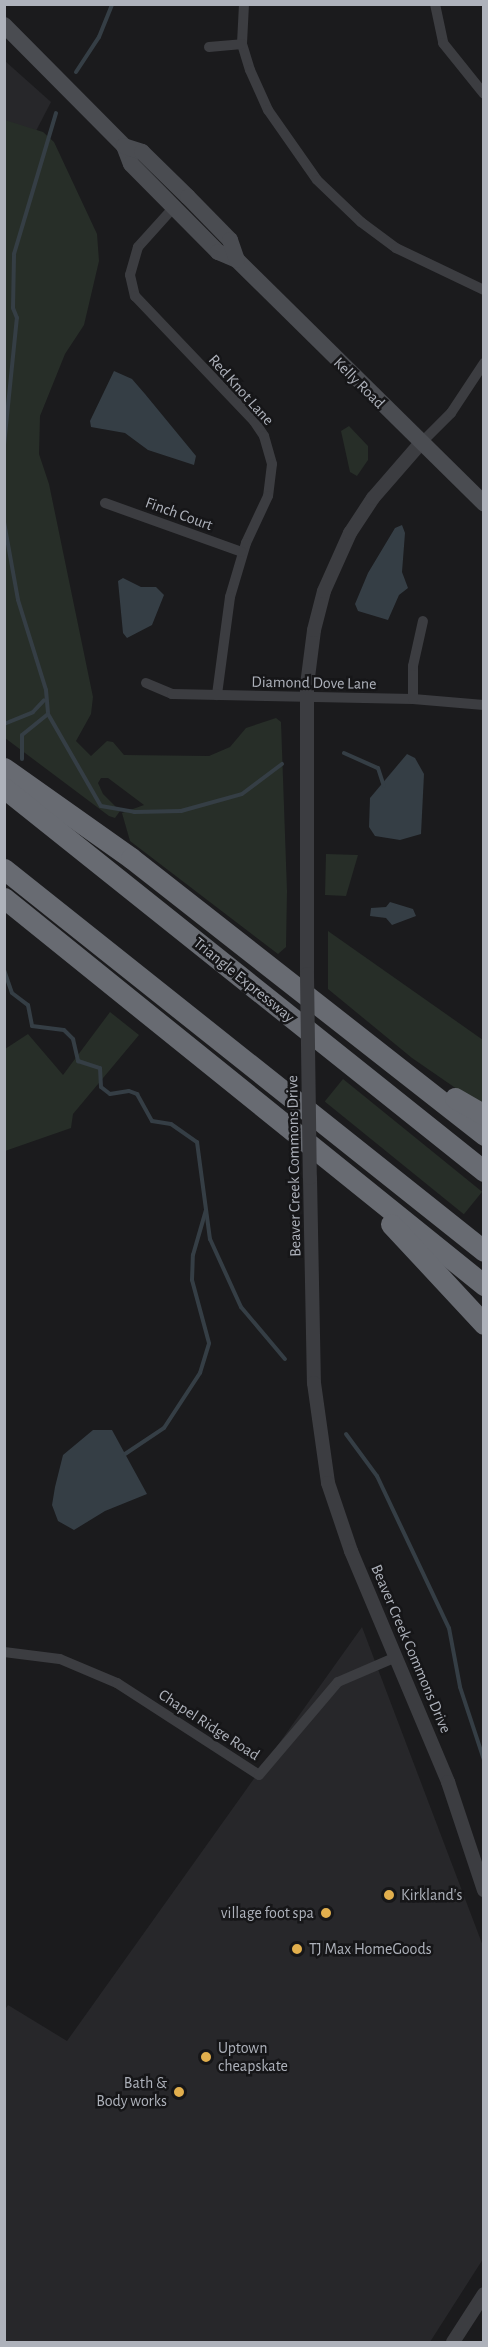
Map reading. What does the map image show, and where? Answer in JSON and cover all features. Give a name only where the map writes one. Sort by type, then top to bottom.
[{"type":"highway","points":[[4,768],[131,858],[483,1135]]},
{"type":"highway","name":"Triangle Expressway","points":[[4,788],[483,1171]]},
{"type":"highway","points":[[4,869],[483,1251]]},
{"type":"highway","points":[[4,898],[483,1285]]},
{"type":"highway","points":[[390,1060],[483,1115]]},
{"type":"highway","points":[[350,1179],[483,1324]]},
{"type":"main road","name":"Kelly Road","points":[[4,25],[124,146],[132,164],[218,252],[237,260],[483,504]]},
{"type":"main road","name":"Kelly Road","points":[[124,146],[142,152],[188,197],[230,240],[237,260]]},
{"type":"street","points":[[244,4],[242,44],[268,110],[298,156],[339,202],[396,248],[483,290]]},
{"type":"street","points":[[435,4],[443,43],[483,94]]},
{"type":"street","points":[[209,47],[242,44]]},
{"type":"street","name":"Red Knot Lane","points":[[174,207],[138,247],[131,266],[131,285],[142,307],[248,414],[264,436],[272,476],[268,496],[242,552],[226,613],[218,695]]},
{"type":"street","points":[[420,444],[451,413],[483,363]]},
{"type":"street","name":"Beaver Creek Commons Drive","points":[[420,444],[361,515],[332,570],[314,630],[307,699],[307,974],[314,1383],[321,1450],[339,1518],[448,1782],[483,1890]]},
{"type":"street","name":"Finch Court","points":[[105,503],[242,552]]},
{"type":"street","points":[[413,699],[414,655],[423,621]]},
{"type":"street","name":"Diamond Dove Lane","points":[[146,683],[172,694],[307,699],[413,699],[483,705]]},
{"type":"street","name":"Chapel Ridge Road","points":[[4,1652],[60,1659],[117,1683],[259,1775],[338,1682],[396,1657]]},
{"type":"street","points":[[453,2343],[483,2294]]},
{"type":"shaded area","points":[[5,61],[51,102],[36,131],[5,128]]},
{"type":"shaded area","points":[[5,120],[43,132],[54,142],[97,234],[99,261],[84,325],[65,354],[40,416],[39,454],[49,484],[93,697],[91,714],[76,741],[91,756],[107,741],[113,742],[124,755],[209,756],[230,747],[246,728],[276,718],[281,722],[287,891],[286,947],[278,954],[130,841],[122,813],[144,805],[108,778],[101,778],[98,783],[103,794],[120,811],[115,818],[109,816],[5,738]]},
{"type":"shaded area","points":[[114,371],[132,379],[145,394],[196,456],[194,465],[148,450],[125,433],[91,427],[90,421]]},
{"type":"shaded area","points":[[349,426],[368,446],[368,460],[357,476],[350,472],[341,431]]},
{"type":"shaded area","points":[[402,525],[405,533],[402,572],[408,588],[399,595],[388,620],[358,611],[355,604],[368,573],[395,528]]},
{"type":"shaded area","points":[[123,578],[141,587],[156,587],[164,595],[152,625],[127,638],[123,633],[118,581]]},
{"type":"shaded area","points":[[407,754],[415,758],[424,774],[421,834],[400,840],[375,836],[369,827],[370,798]]},
{"type":"shaded area","points":[[326,854],[358,855],[346,896],[325,895]]},
{"type":"shaded area","points":[[390,902],[413,909],[416,916],[392,925],[386,918],[370,916],[371,908],[386,907]]},
{"type":"shaded area","points":[[328,931],[483,1040],[483,1107],[412,1058],[328,989]]},
{"type":"shaded area","points":[[110,1012],[139,1035],[73,1114],[71,1128],[5,1151],[5,1049],[28,1034],[63,1075]]},
{"type":"shaded area","points":[[343,1079],[482,1192],[464,1214],[325,1102]]},
{"type":"shaded area","points":[[93,1430],[112,1430],[147,1494],[105,1511],[74,1530],[58,1521],[52,1505],[55,1487],[63,1455]]},
{"type":"shaded area","points":[[362,1627],[483,1946],[483,2259],[430,2342],[5,2342],[4,2011],[8,2005],[67,2041]]},
{"type":"waterway","points":[[76,72],[99,37],[112,4]]},
{"type":"waterway","points":[[4,445],[17,318],[13,308],[14,254],[56,113]]},
{"type":"waterway","points":[[4,522],[18,600],[46,690],[48,714],[22,735],[22,759]]},
{"type":"waterway","points":[[4,724],[33,712],[44,700]]},
{"type":"waterway","points":[[48,714],[101,806],[134,812],[181,811],[242,794],[282,764]]},
{"type":"waterway","points":[[344,753],[378,768],[384,786]]},
{"type":"waterway","points":[[4,970],[12,993],[28,1005],[32,1026],[64,1030],[73,1039],[78,1061],[100,1068],[101,1087],[110,1094],[129,1091],[137,1094],[152,1121],[171,1124],[197,1142],[210,1239],[241,1307],[285,1359]]},
{"type":"waterway","points":[[125,1454],[164,1428],[200,1373],[209,1343],[192,1280],[193,1255],[206,1210]]},
{"type":"waterway","points":[[346,1434],[377,1476],[449,1628],[460,1687],[484,1760]]},
{"type":"place","name":"Kirkland's","points":[[389,1895]]},
{"type":"place","name":"village foot spa","points":[[326,1913]]},
{"type":"place","name":"TJ Max HomeGoods","points":[[297,1949]]},
{"type":"place","name":"Uptown cheapskate","points":[[206,2057]]},
{"type":"place","name":"Bath & Body works","points":[[179,2092]]}]
